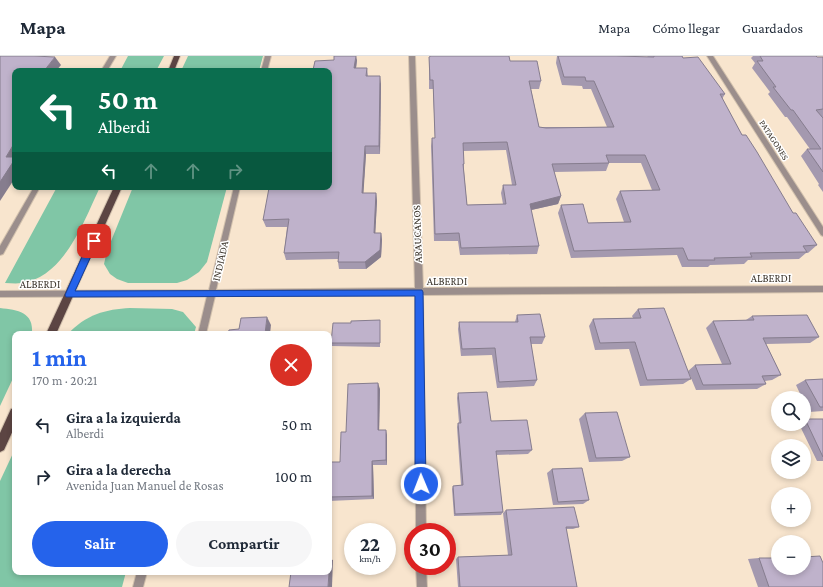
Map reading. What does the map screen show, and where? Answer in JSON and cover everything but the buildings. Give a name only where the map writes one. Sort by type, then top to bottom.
[{"type":"main road","points":[[171,68],[177,56]]},
{"type":"main road","points":[[52,331],[117,190]]},
{"type":"main road","points":[[0,446],[12,420]]},
{"type":"street","points":[[106,68],[113,56]]},
{"type":"street","points":[[265,68],[268,56]]},
{"type":"street","name":"ARAUCANOS","points":[[412,56],[419,292],[421,523]]},
{"type":"street","name":"PATAGONES","points":[[710,56],[823,233]]},
{"type":"street","points":[[0,252],[35,190]]},
{"type":"street","name":"INDIADA","points":[[203,331],[236,190]]},
{"type":"street","name":"ALBERDI","points":[[0,294],[69,295],[823,289]]},
{"type":"street","points":[[138,587],[141,575]]},
{"type":"street","points":[[421,575],[422,587]]},
{"type":"green space","points":[[128,56],[164,56],[158,68],[122,68]]},
{"type":"green space","points":[[188,56],[263,56],[260,68],[182,68]]},
{"type":"green space","points":[[55,190],[99,190],[71,246],[49,271],[36,279],[19,283],[5,283]]},
{"type":"green space","points":[[132,190],[226,190],[207,262],[199,272],[187,280],[177,283],[128,283],[117,279],[110,274],[104,264],[107,251]]},
{"type":"green space","points":[[0,308],[19,311],[24,314],[30,321],[32,331],[12,331],[12,380],[0,406]]},
{"type":"green space","points":[[130,308],[172,309],[183,312],[196,327],[195,331],[71,331],[81,322],[96,314]]},
{"type":"green space","points":[[12,455],[12,575],[125,575],[122,587],[0,587],[0,481]]},
{"type":"route","points":[[94,241],[69,295],[419,292],[421,484]]}]
